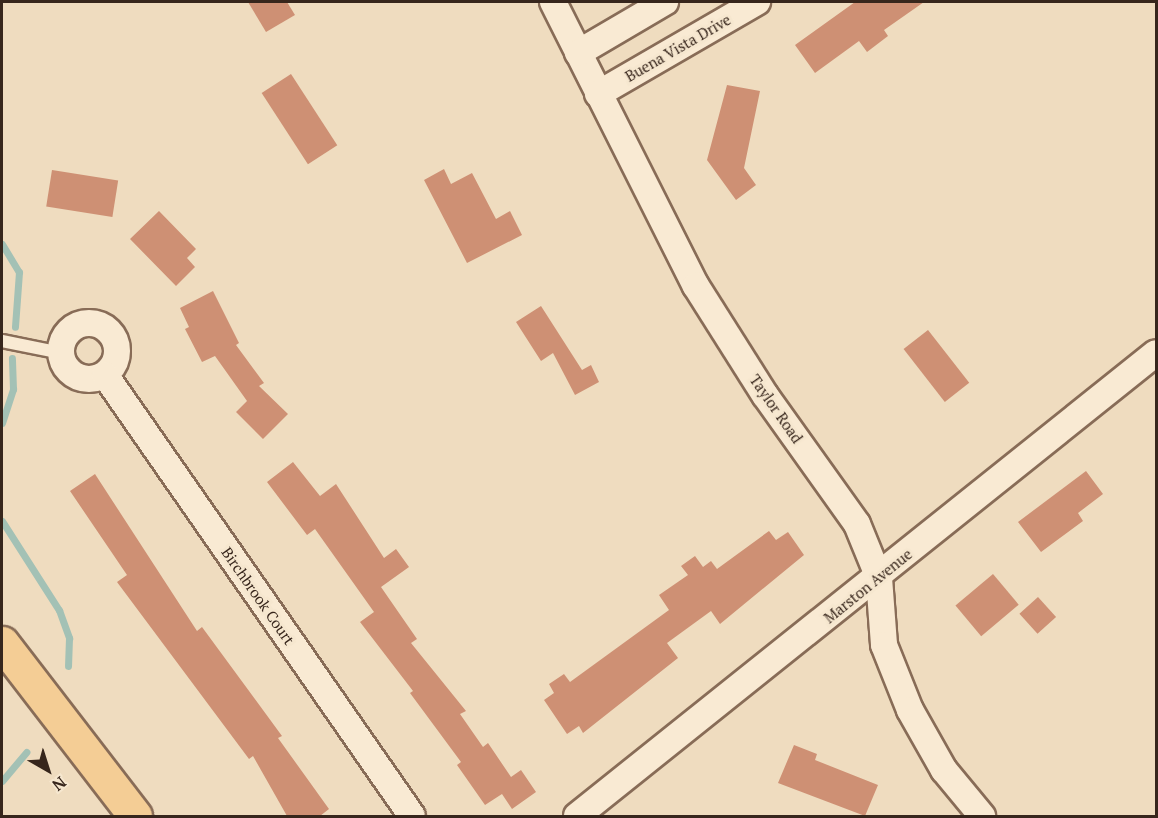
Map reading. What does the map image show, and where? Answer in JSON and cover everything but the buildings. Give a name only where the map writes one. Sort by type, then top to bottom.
[{"type":"main road","points":[[2,643],[135,816]]},
{"type":"street","name":"Taylor Road","points":[[553,2],[696,286],[765,395],[857,524],[879,578],[884,645],[910,710],[944,770],[982,816]]},
{"type":"street","points":[[578,53],[665,2]]},
{"type":"street","name":"Buena Vista Drive","points":[[598,94],[757,2]]},
{"type":"street","points":[[78,325],[101,325],[114,336],[118,348],[115,363],[105,375],[82,379],[69,372],[61,353],[67,332],[78,325]]},
{"type":"street","name":"Marston Avenue","points":[[577,816],[879,578],[1156,353]]},
{"type":"street","name":"Birchbrook Court","points":[[105,375],[412,816]]},
{"type":"lane","points":[[2,341],[61,353]]},
{"type":"waterway","points":[[2,244],[19,272],[15,327]]},
{"type":"waterway","points":[[2,423],[13,389],[12,358]]},
{"type":"waterway","points":[[2,521],[59,610],[69,638],[68,666]]},
{"type":"waterway","points":[[2,781],[26,752]]}]
